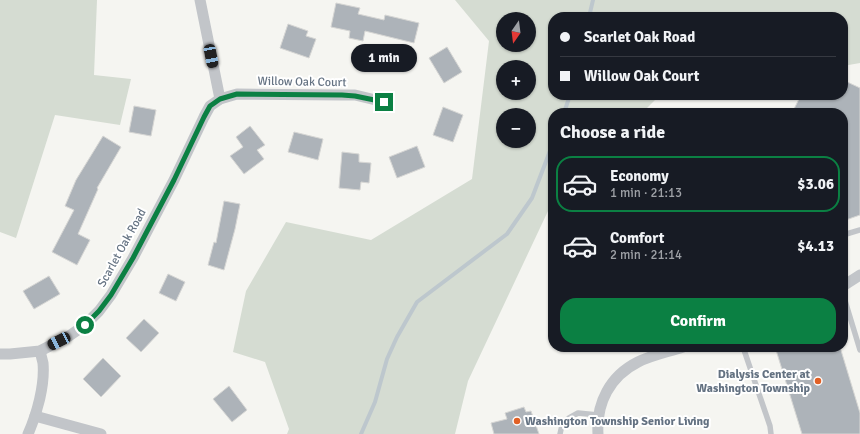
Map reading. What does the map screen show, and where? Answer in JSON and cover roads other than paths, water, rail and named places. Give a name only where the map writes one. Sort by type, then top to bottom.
[{"type":"street","points":[[200,0],[220,99]]},
{"type":"street","name":"Willow Oak Court","points":[[220,99],[237,94],[342,95],[384,102]]},
{"type":"street","name":"Scarlet Oak Road","points":[[0,354],[40,350],[69,336],[85,325],[99,311],[111,295],[133,258],[174,180],[210,106],[220,99]]},
{"type":"street","points":[[848,283],[860,275]]},
{"type":"street","points":[[28,434],[40,399],[43,364],[40,350]]},
{"type":"street","points":[[598,434],[598,415],[602,402],[608,389],[617,378],[638,362],[668,352]]},
{"type":"street","points":[[35,416],[101,434]]},
{"type":"lane","points":[[848,234],[860,230]]},
{"type":"lane","points":[[848,310],[860,350]]},
{"type":"lane","points":[[745,352],[770,426],[771,434]]},
{"type":"lane","points":[[560,434],[562,425],[569,418],[578,413],[598,415]]},
{"type":"waterway","points":[[590,12],[593,0]]},
{"type":"waterway","points":[[566,108],[568,100]]},
{"type":"waterway","points":[[361,434],[375,402],[387,359],[397,337],[417,302],[507,234],[532,198],[548,156]]},
{"type":"place","name":"Dialysis Center at Washington Township","points":[[818,381]]},
{"type":"place","name":"Washington Township Senior Living","points":[[517,421]]}]
